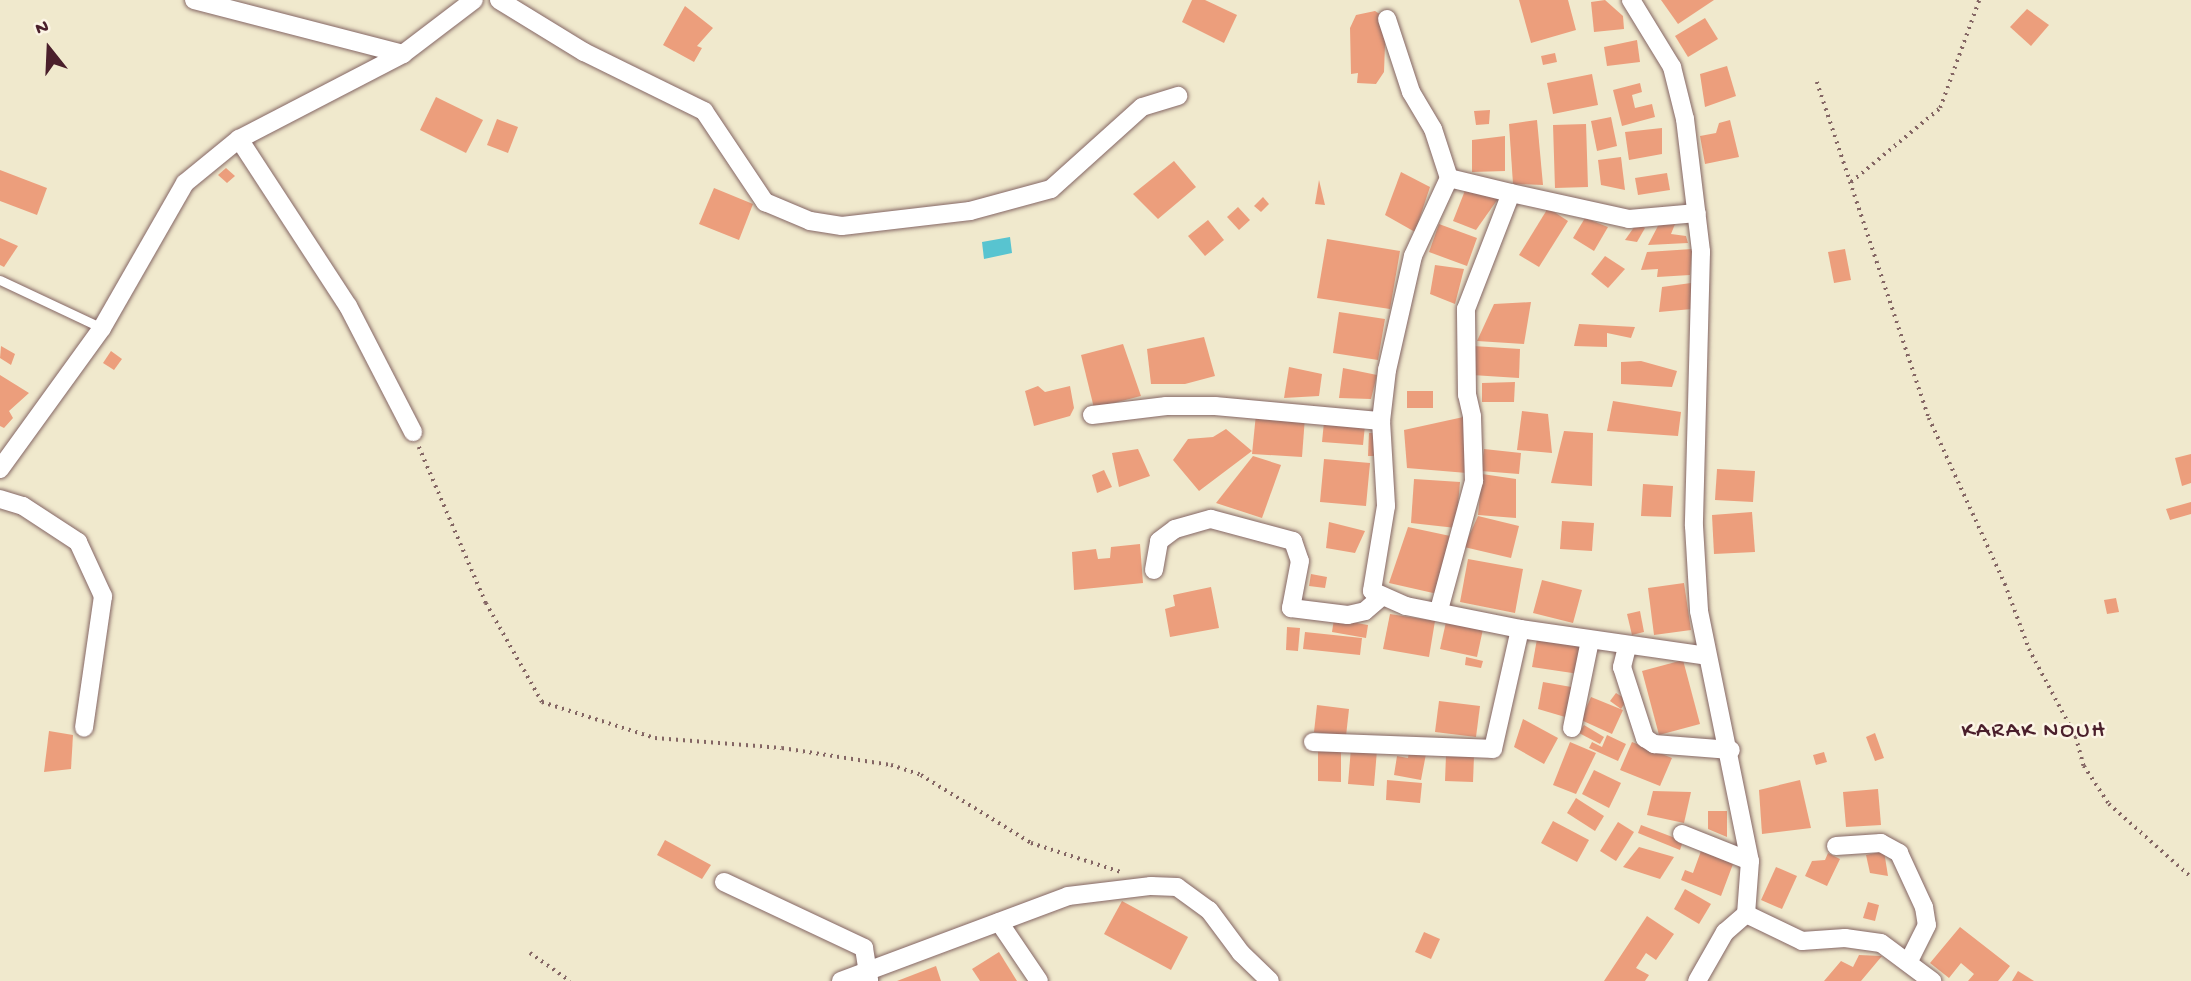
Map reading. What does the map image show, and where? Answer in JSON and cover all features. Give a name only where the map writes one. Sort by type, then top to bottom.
[{"type":"street","points":[[194,0],[403,54]]},
{"type":"street","points":[[0,469],[102,328],[185,183],[239,139],[403,54],[474,0]]},
{"type":"street","points":[[499,0],[584,52],[704,111],[765,202],[810,221],[842,226],[970,211],[1051,189],[1142,107],[1178,96]]},
{"type":"street","points":[[1632,0],[1672,67],[1685,119],[1697,214],[1700,419],[1693,526],[1707,656],[1731,750],[1750,861],[1746,914],[1725,932],[1697,981]]},
{"type":"street","points":[[1387,19],[1410,92],[1433,129],[1449,178],[1413,256],[1387,370],[1381,421],[1387,506],[1371,583],[1380,598],[1520,629],[1627,647],[1707,656]]},
{"type":"street","points":[[239,139],[348,306],[412,432]]},
{"type":"street","points":[[1449,178],[1629,219],[1697,214]]},
{"type":"street","points":[[1439,610],[1474,481],[1472,416],[1467,395],[1466,309],[1511,193]]},
{"type":"street","points":[[1093,415],[1166,406],[1215,406],[1381,421]]},
{"type":"street","points":[[0,499],[23,506],[78,542],[103,596],[84,728]]},
{"type":"street","points":[[1154,570],[1159,541],[1182,526],[1211,519],[1293,541],[1300,561],[1291,608],[1348,615],[1365,611],[1380,598]]},
{"type":"street","points":[[1313,742],[1493,749],[1520,629]]},
{"type":"street","points":[[1572,728],[1590,640]]},
{"type":"street","points":[[1627,647],[1622,667],[1645,738],[1654,744],[1731,750]]},
{"type":"street","points":[[1682,834],[1750,861]]},
{"type":"street","points":[[1836,846],[1881,843],[1899,853],[1927,917],[1926,933],[1909,961]]},
{"type":"street","points":[[724,882],[864,948],[867,976]]},
{"type":"street","points":[[841,981],[867,976],[1068,896],[1151,886],[1177,887],[1209,910],[1241,953],[1270,981]]},
{"type":"street","points":[[1746,914],[1802,941],[1864,939],[1887,946],[1932,981]]},
{"type":"street","points":[[999,922],[1040,981]]},
{"type":"lane","points":[[0,280],[102,328]]},
{"type":"path","points":[[1851,182],[1940,108],[1979,0]]},
{"type":"path","points":[[1817,82],[1929,418],[2004,583],[2029,649],[2070,725],[2084,766],[2109,804],[2191,877]]},
{"type":"path","points":[[412,432],[486,603],[542,702],[655,738],[782,748],[891,765],[921,775],[1031,843],[1102,863],[1151,886]]},
{"type":"path","points":[[530,953],[570,981]]},
{"type":"water","points":[[1010,237],[1012,253],[984,259],[982,242]]},
{"type":"building","points":[[1192,0],[1205,0],[1237,15],[1224,43],[1182,22]]},
{"type":"building","points":[[1519,0],[1568,0],[1576,30],[1531,43]]},
{"type":"building","points":[[1605,0],[1623,16],[1624,29],[1594,32],[1591,2]]},
{"type":"building","points":[[1661,0],[1714,0],[1678,24]]},
{"type":"building","points":[[685,6],[713,28],[697,46],[702,48],[694,62],[663,45]]},
{"type":"building","points":[[2027,9],[2049,25],[2031,46],[2010,27]]},
{"type":"building","points":[[1375,11],[1386,18],[1384,72],[1376,84],[1357,83],[1358,73],[1351,74],[1350,28],[1356,15]]},
{"type":"building","points":[[1705,18],[1718,39],[1688,57],[1675,36]]},
{"type":"building","points":[[1637,40],[1640,62],[1607,66],[1604,47]]},
{"type":"building","points":[[1555,53],[1557,62],[1543,65],[1541,56]]},
{"type":"building","points":[[1727,66],[1736,96],[1705,107],[1700,74]]},
{"type":"building","points":[[1592,74],[1598,105],[1553,114],[1547,83]]},
{"type":"building","points":[[1640,83],[1642,92],[1632,95],[1635,108],[1652,104],[1655,117],[1622,126],[1613,90]]},
{"type":"building","points":[[436,97],[483,120],[466,153],[420,130]]},
{"type":"building","points":[[1490,110],[1489,124],[1476,125],[1474,111]]},
{"type":"building","points":[[1611,117],[1617,146],[1597,151],[1591,121]]},
{"type":"building","points":[[497,119],[518,127],[508,153],[487,145]]},
{"type":"building","points":[[1537,120],[1543,185],[1513,184],[1509,124]]},
{"type":"building","points":[[1730,120],[1739,157],[1705,164],[1700,136],[1716,133],[1719,123]]},
{"type":"building","points":[[1586,124],[1588,187],[1555,188],[1553,125]]},
{"type":"building","points":[[1662,128],[1662,154],[1629,160],[1625,132]]},
{"type":"building","points":[[1505,136],[1505,171],[1472,172],[1472,140]]},
{"type":"building","points":[[1621,157],[1625,190],[1601,185],[1598,160]]},
{"type":"building","points":[[1174,161],[1196,187],[1158,219],[1133,194]]},
{"type":"building","points":[[226,168],[235,176],[227,183],[218,175]]},
{"type":"building","points":[[0,170],[47,188],[37,215],[0,201]]},
{"type":"building","points":[[1401,172],[1430,187],[1415,232],[1385,215]]},
{"type":"building","points":[[1667,173],[1670,190],[1638,195],[1635,178]]},
{"type":"building","points":[[1319,180],[1325,205],[1315,204]]},
{"type":"building","points":[[714,188],[753,204],[739,240],[699,224]]},
{"type":"building","points":[[1466,188],[1500,196],[1476,230],[1453,221]]},
{"type":"building","points":[[1263,197],[1269,204],[1261,212],[1254,206]]},
{"type":"building","points":[[1238,207],[1250,220],[1239,230],[1227,217]]},
{"type":"building","points":[[1548,208],[1568,221],[1539,267],[1519,255]]},
{"type":"building","points":[[1585,218],[1608,227],[1594,251],[1573,238]]},
{"type":"building","points":[[1208,220],[1224,240],[1205,256],[1188,236]]},
{"type":"building","points":[[1637,223],[1645,228],[1637,242],[1625,240]]},
{"type":"building","points":[[1439,224],[1477,238],[1467,266],[1429,252]]},
{"type":"building","points":[[1659,224],[1675,224],[1671,234],[1686,236],[1688,243],[1648,245]]},
{"type":"building","points":[[0,238],[18,246],[4,267],[0,265]]},
{"type":"building","points":[[1327,239],[1400,251],[1390,309],[1317,298]]},
{"type":"building","points":[[1692,249],[1690,275],[1657,277],[1658,269],[1641,270],[1647,252]]},
{"type":"building","points":[[1845,249],[1851,280],[1834,283],[1828,252]]},
{"type":"building","points":[[1605,256],[1625,269],[1608,288],[1591,274]]},
{"type":"building","points":[[1435,265],[1464,269],[1455,304],[1430,294]]},
{"type":"building","points":[[1691,283],[1692,309],[1659,312],[1662,287]]},
{"type":"building","points":[[1531,302],[1524,344],[1477,341],[1494,304]]},
{"type":"building","points":[[1339,312],[1385,319],[1378,360],[1333,353]]},
{"type":"building","points":[[1579,324],[1635,327],[1631,338],[1607,333],[1607,347],[1574,346]]},
{"type":"building","points":[[1204,337],[1215,376],[1185,384],[1151,384],[1147,349]]},
{"type":"building","points":[[1123,344],[1141,396],[1094,408],[1081,355]]},
{"type":"building","points":[[1,346],[15,354],[11,365],[0,358]]},
{"type":"building","points":[[1473,346],[1520,349],[1519,378],[1472,375]]},
{"type":"building","points":[[111,351],[122,359],[114,370],[103,363]]},
{"type":"building","points":[[1641,361],[1677,371],[1672,387],[1621,384],[1621,362]]},
{"type":"building","points":[[1289,367],[1322,374],[1319,396],[1284,398]]},
{"type":"building","points":[[1343,368],[1377,375],[1371,399],[1339,398]]},
{"type":"building","points":[[0,375],[29,393],[9,411],[13,418],[4,428],[0,426]]},
{"type":"building","points":[[1515,382],[1514,402],[1482,402],[1482,383]]},
{"type":"building","points":[[1038,386],[1045,392],[1070,386],[1074,408],[1070,416],[1034,426],[1025,391]]},
{"type":"building","points":[[1407,391],[1433,391],[1433,408],[1407,408]]},
{"type":"building","points":[[1613,401],[1681,412],[1678,436],[1607,431]]},
{"type":"building","points":[[1522,411],[1548,414],[1552,453],[1517,450]]},
{"type":"building","points":[[1256,414],[1305,417],[1302,457],[1252,454]]},
{"type":"building","points":[[1468,416],[1467,473],[1407,468],[1404,430]]},
{"type":"building","points":[[1324,422],[1365,425],[1363,445],[1322,442]]},
{"type":"building","points":[[1226,429],[1252,451],[1199,491],[1173,460],[1188,439],[1213,437]]},
{"type":"building","points":[[1564,431],[1593,433],[1592,486],[1551,483]]},
{"type":"building","points":[[1369,433],[1378,433],[1377,456],[1368,456]]},
{"type":"building","points":[[1138,449],[1150,476],[1119,487],[1112,453]]},
{"type":"building","points":[[1484,449],[1521,453],[1519,474],[1481,471]]},
{"type":"building","points":[[2191,454],[2191,483],[2182,486],[2175,458]]},
{"type":"building","points":[[1253,456],[1281,465],[1262,518],[1216,503]]},
{"type":"building","points":[[1324,459],[1370,463],[1366,506],[1320,502]]},
{"type":"building","points":[[1717,469],[1755,471],[1753,502],[1715,500]]},
{"type":"building","points":[[1104,470],[1112,487],[1097,493],[1092,475]]},
{"type":"building","points":[[1482,474],[1516,479],[1516,518],[1478,515]]},
{"type":"building","points":[[1414,479],[1460,482],[1456,528],[1411,523]]},
{"type":"building","points":[[1643,484],[1673,486],[1671,517],[1641,516]]},
{"type":"building","points":[[2191,502],[2191,514],[2170,520],[2166,509]]},
{"type":"building","points":[[1752,512],[1755,552],[1714,554],[1712,515]]},
{"type":"building","points":[[1478,516],[1519,526],[1511,558],[1464,547]]},
{"type":"building","points":[[1562,521],[1594,523],[1592,551],[1560,549]]},
{"type":"building","points":[[1329,522],[1365,531],[1355,553],[1326,548]]},
{"type":"building","points":[[1408,527],[1455,537],[1442,595],[1389,583]]},
{"type":"building","points":[[1140,544],[1143,583],[1074,590],[1072,552],[1096,549],[1098,559],[1110,558],[1111,547]]},
{"type":"building","points":[[1468,559],[1523,569],[1515,613],[1460,602]]},
{"type":"building","points":[[1311,574],[1327,577],[1325,588],[1309,586]]},
{"type":"building","points":[[1542,580],[1582,590],[1573,623],[1533,613]]},
{"type":"building","points":[[1684,583],[1691,630],[1654,635],[1648,588]]},
{"type":"building","points":[[1211,587],[1219,628],[1170,637],[1165,609],[1175,606],[1173,595]]},
{"type":"building","points":[[2116,598],[2119,612],[2107,614],[2104,600]]},
{"type":"building","points":[[1640,611],[1644,632],[1632,635],[1627,614]]},
{"type":"building","points":[[1390,614],[1435,621],[1429,657],[1383,649]]},
{"type":"building","points":[[1334,619],[1368,625],[1366,638],[1332,632]]},
{"type":"building","points":[[1446,622],[1483,629],[1477,657],[1440,649]]},
{"type":"building","points":[[1287,627],[1300,628],[1298,651],[1286,650]]},
{"type":"building","points":[[1305,632],[1362,638],[1360,655],[1303,649]]},
{"type":"building","points":[[1537,639],[1583,646],[1579,674],[1532,667]]},
{"type":"building","points":[[1466,657],[1483,661],[1481,668],[1465,665]]},
{"type":"building","points":[[1683,660],[1700,724],[1659,735],[1642,671]]},
{"type":"building","points":[[1543,682],[1577,688],[1572,719],[1538,709]]},
{"type":"building","points":[[1616,693],[1627,700],[1621,709],[1610,701]]},
{"type":"building","points":[[1591,697],[1623,710],[1612,734],[1581,720]]},
{"type":"building","points":[[1439,701],[1480,706],[1476,737],[1435,732]]},
{"type":"building","points":[[1317,705],[1349,709],[1346,736],[1314,732]]},
{"type":"building","points":[[1523,719],[1558,738],[1544,764],[1514,747]]},
{"type":"building","points":[[1584,725],[1604,737],[1600,744],[1579,733]]},
{"type":"building","points":[[49,731],[73,735],[71,769],[44,772]]},
{"type":"building","points":[[1875,733],[1884,758],[1875,761],[1866,737]]},
{"type":"building","points":[[1607,735],[1626,744],[1618,761],[1589,748],[1592,742],[1602,747]]},
{"type":"building","points":[[1570,742],[1596,753],[1576,794],[1553,785]]},
{"type":"building","points":[[1632,742],[1672,758],[1660,786],[1620,770]]},
{"type":"building","points":[[1318,746],[1341,746],[1341,782],[1318,781]]},
{"type":"building","points":[[1351,748],[1377,750],[1374,786],[1348,784]]},
{"type":"building","points":[[1409,751],[1426,754],[1421,780],[1394,775],[1397,756],[1408,758]]},
{"type":"building","points":[[1824,752],[1827,762],[1816,765],[1813,755]]},
{"type":"building","points":[[1446,755],[1474,756],[1473,782],[1445,781]]},
{"type":"building","points":[[1594,770],[1621,783],[1609,808],[1582,794]]},
{"type":"building","points":[[1387,780],[1422,783],[1420,803],[1386,800]]},
{"type":"building","points":[[1800,780],[1811,828],[1762,834],[1759,790]]},
{"type":"building","points":[[1878,789],[1881,825],[1846,827],[1843,792]]},
{"type":"building","points":[[1653,791],[1691,792],[1684,823],[1647,815]]},
{"type":"building","points":[[1576,798],[1604,816],[1595,831],[1567,813]]},
{"type":"building","points":[[1708,811],[1727,811],[1727,837],[1708,829]]},
{"type":"building","points":[[1553,821],[1589,840],[1577,862],[1541,843]]},
{"type":"building","points":[[1618,822],[1634,832],[1616,861],[1600,851]]},
{"type":"building","points":[[1641,825],[1683,841],[1680,850],[1638,833]]},
{"type":"building","points":[[665,840],[711,865],[702,879],[657,855]]},
{"type":"building","points":[[1639,847],[1674,857],[1660,879],[1623,867]]},
{"type":"building","points":[[1701,851],[1733,864],[1721,896],[1681,880],[1685,870],[1693,873]]},
{"type":"building","points":[[1884,851],[1888,876],[1870,873],[1866,855]]},
{"type":"building","points":[[1828,853],[1840,859],[1827,886],[1805,876],[1812,861],[1825,860]]},
{"type":"building","points":[[1776,867],[1797,876],[1782,909],[1761,900]]},
{"type":"building","points":[[1685,889],[1711,904],[1699,924],[1674,909]]},
{"type":"building","points":[[1122,901],[1188,937],[1171,970],[1104,934]]},
{"type":"building","points":[[1868,902],[1879,905],[1875,921],[1863,918]]},
{"type":"building","points":[[1647,916],[1674,934],[1656,960],[1646,953],[1636,968],[1649,975],[1645,981],[1604,981]]},
{"type":"building","points":[[1960,927],[2010,966],[1998,981],[1968,981],[1974,974],[1961,963],[1949,978],[1930,963]]},
{"type":"building","points":[[1424,932],[1440,939],[1431,959],[1415,952]]},
{"type":"building","points":[[999,952],[1017,981],[980,981],[972,969]]},
{"type":"building","points":[[1859,955],[1882,956],[1861,981],[1824,981],[1841,961],[1853,967]]},
{"type":"building","points":[[936,966],[941,981],[897,981]]},
{"type":"building","points":[[2018,971],[2034,981],[2012,981]]},
{"type":"district","name":"KARAK NOUH","points":[[2034,732]]}]
